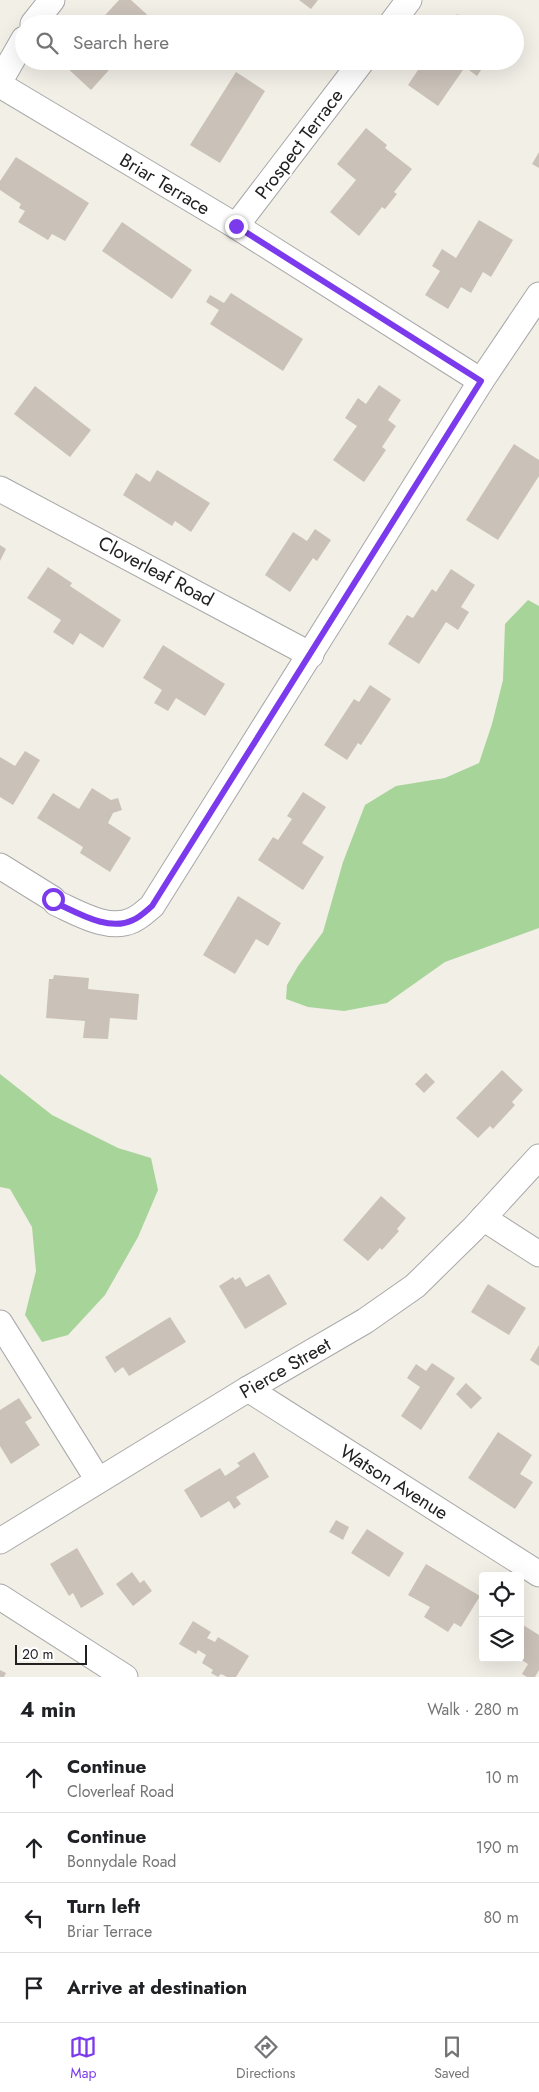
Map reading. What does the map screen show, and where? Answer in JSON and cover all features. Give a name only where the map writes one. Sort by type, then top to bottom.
[{"type":"street","points":[[40,15],[52,0]]},
{"type":"street","points":[[398,15],[409,0]]},
{"type":"street","points":[[0,81],[15,55]]},
{"type":"street","name":"Prospect Terrace","points":[[236,226],[355,70]]},
{"type":"street","name":"Briar Terrace","points":[[0,85],[236,226],[481,381]]},
{"type":"street","points":[[0,866],[53,899],[56,903],[79,914],[103,922],[125,924],[135,920],[152,906],[481,381],[539,295]]},
{"type":"street","name":"Cloverleaf Road","points":[[0,489],[311,655]]},
{"type":"street","name":"Pierce Street","points":[[0,1541],[248,1389],[365,1321],[415,1286],[483,1218],[539,1157]]},
{"type":"street","points":[[483,1218],[539,1254]]},
{"type":"street","points":[[0,1323],[98,1480]]},
{"type":"street","name":"Watson Avenue","points":[[248,1389],[539,1574]]},
{"type":"street","points":[[0,1598],[125,1677]]},
{"type":"green space","points":[[528,600],[539,606],[539,928],[445,962],[387,1003],[344,1011],[308,1007],[286,999],[287,985],[298,966],[323,932],[343,862],[365,805],[396,786],[445,778],[479,763],[492,724],[503,680],[505,624]]},
{"type":"green space","points":[[0,1074],[52,1115],[118,1148],[151,1158],[158,1190],[138,1237],[105,1295],[68,1335],[42,1342],[25,1315],[36,1271],[32,1227],[10,1189],[0,1187]]},
{"type":"building","points":[[119,0],[131,0],[147,15],[105,15]]},
{"type":"building","points":[[299,0],[318,0],[311,9]]},
{"type":"building","points":[[69,70],[109,70],[91,90]]},
{"type":"building","points":[[418,70],[463,70],[438,106],[408,85]]},
{"type":"building","points":[[469,70],[481,70],[477,76]]},
{"type":"building","points":[[236,72],[265,91],[220,163],[190,145]]},
{"type":"building","points":[[366,128],[387,145],[385,148],[412,169],[394,192],[397,194],[385,209],[382,207],[359,236],[330,212],[356,180],[337,164]]},
{"type":"building","points":[[539,152],[539,168],[532,164]]},
{"type":"building","points":[[16,157],[89,203],[65,241],[52,234],[48,240],[18,222],[25,211],[19,208],[21,204],[0,190],[0,181]]},
{"type":"building","points":[[479,220],[513,240],[491,277],[483,272],[471,293],[461,287],[448,309],[425,295],[440,271],[432,266],[442,249],[456,258]]},
{"type":"building","points":[[122,222],[192,270],[172,299],[102,251]]},
{"type":"building","points":[[231,293],[303,339],[283,371],[210,324],[219,310],[206,302],[210,295],[224,303]]},
{"type":"building","points":[[379,385],[401,400],[388,420],[396,426],[382,447],[386,450],[364,482],[333,460],[357,426],[345,418],[358,398],[366,404]]},
{"type":"building","points":[[35,386],[91,430],[70,457],[14,414]]},
{"type":"building","points":[[514,444],[539,460],[539,476],[498,540],[466,520]]},
{"type":"building","points":[[157,470],[210,503],[191,532],[175,521],[172,526],[123,495],[136,473],[150,482]]},
{"type":"building","points":[[315,529],[331,540],[317,561],[313,558],[290,592],[265,575],[293,532],[307,541]]},
{"type":"building","points":[[0,545],[6,549],[0,561]]},
{"type":"building","points":[[48,567],[72,583],[70,586],[121,620],[103,648],[80,633],[73,645],[53,632],[61,620],[27,598]]},
{"type":"building","points":[[451,569],[475,585],[461,607],[469,612],[458,630],[446,622],[419,664],[388,644],[407,615],[413,618],[432,589],[436,592]]},
{"type":"building","points":[[163,645],[225,684],[205,716],[176,698],[168,711],[154,703],[162,690],[143,678]]},
{"type":"building","points":[[370,685],[391,699],[361,745],[358,743],[347,760],[324,745],[354,699],[359,702]]},
{"type":"building","points":[[25,751],[40,760],[13,805],[0,797],[0,757],[15,766]]},
{"type":"building","points":[[92,788],[111,800],[118,798],[122,810],[113,813],[108,823],[131,838],[110,872],[80,853],[83,847],[37,818],[53,793],[79,809]]},
{"type":"building","points":[[303,792],[326,807],[302,843],[324,857],[303,890],[258,860],[273,837],[278,840],[292,819],[287,816]]},
{"type":"building","points":[[238,896],[281,923],[268,946],[256,939],[235,974],[203,955]]},
{"type":"building","points":[[54,975],[89,978],[88,989],[139,994],[137,1020],[110,1018],[108,1039],[83,1038],[85,1021],[46,1018],[49,979],[53,979]]},
{"type":"building","points":[[502,1070],[523,1090],[512,1102],[515,1105],[493,1129],[490,1126],[478,1138],[456,1118]]},
{"type":"building","points":[[426,1073],[435,1082],[424,1093],[415,1084]]},
{"type":"building","points":[[381,1196],[406,1218],[397,1229],[399,1231],[382,1250],[380,1248],[368,1261],[343,1240]]},
{"type":"building","points":[[269,1274],[287,1304],[245,1329],[219,1286],[233,1277],[235,1280],[240,1277],[246,1287]]},
{"type":"building","points":[[488,1284],[526,1308],[509,1335],[471,1312]]},
{"type":"building","points":[[170,1317],[186,1342],[129,1376],[123,1367],[115,1373],[105,1357]]},
{"type":"building","points":[[539,1345],[539,1366],[530,1360]]},
{"type":"building","points":[[432,1363],[455,1378],[421,1430],[401,1416],[420,1387],[407,1378],[416,1364],[426,1371]]},
{"type":"building","points":[[466,1383],[482,1398],[471,1409],[456,1394]]},
{"type":"building","points":[[19,1398],[32,1418],[25,1422],[40,1445],[11,1464],[0,1446],[0,1410]]},
{"type":"building","points":[[498,1432],[532,1455],[520,1474],[533,1482],[515,1509],[468,1478]]},
{"type":"building","points":[[254,1452],[269,1477],[236,1497],[241,1504],[234,1509],[229,1501],[201,1518],[184,1490],[220,1468],[225,1476],[240,1466],[237,1463]]},
{"type":"building","points":[[336,1520],[349,1527],[343,1540],[329,1532]]},
{"type":"building","points":[[367,1529],[404,1553],[389,1577],[351,1553]]},
{"type":"building","points":[[77,1548],[104,1594],[81,1608],[73,1593],[69,1596],[50,1564]]},
{"type":"building","points":[[426,1564],[479,1595],[479,1598],[461,1627],[454,1623],[448,1632],[424,1617],[430,1607],[408,1595]]},
{"type":"building","points":[[132,1572],[140,1583],[144,1580],[152,1591],[133,1606],[116,1584]]},
{"type":"building","points":[[193,1621],[211,1632],[207,1638],[215,1642],[218,1637],[249,1656],[236,1677],[227,1677],[221,1674],[218,1677],[211,1673],[213,1670],[202,1663],[206,1655],[198,1650],[196,1654],[179,1644]]},
{"type":"building","points":[[524,1626],[539,1635],[539,1670],[535,1677],[527,1677],[522,1674],[528,1664],[524,1662]]},
{"type":"building","points":[[0,1670],[6,1673],[4,1677],[0,1677]]},
{"type":"route","points":[[53,899],[56,903],[84,916],[103,922],[125,924],[135,920],[152,906],[481,381],[236,226]]}]
